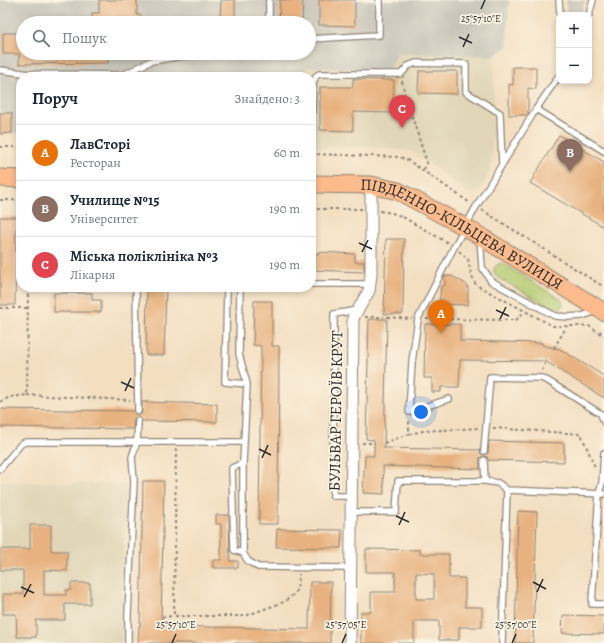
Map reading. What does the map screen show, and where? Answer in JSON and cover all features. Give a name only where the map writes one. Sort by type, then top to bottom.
[{"type":"main road","points":[[0,178],[16,179]]},
{"type":"main road","name":"ПІВДЕННО-КІЛЬЦЕВА ВУЛИЦЯ","points":[[316,184],[371,185],[398,191],[465,227],[602,311]]},
{"type":"street","name":"БУЛЬВАР ГЕРОЇВ КРУТ","points":[[350,643],[350,496],[356,314],[369,291],[370,284],[372,210],[371,185]]},
{"type":"lane","points":[[269,0],[269,16]]},
{"type":"lane","points":[[316,39],[380,35],[379,0]]},
{"type":"lane","points":[[559,0],[560,12]]},
{"type":"lane","points":[[590,12],[593,0]]},
{"type":"lane","points":[[129,72],[150,61],[156,60]]},
{"type":"lane","points":[[316,76],[319,74],[401,74],[408,66],[416,63],[466,64],[466,92],[500,113],[502,164]]},
{"type":"lane","points":[[0,70],[16,72]]},
{"type":"lane","points":[[449,399],[409,412],[412,362],[418,319],[476,207],[536,109],[556,80]]},
{"type":"lane","points":[[536,109],[604,150]]},
{"type":"lane","points":[[480,236],[482,267],[491,281],[555,316],[582,316],[602,311]]},
{"type":"lane","points":[[316,284],[370,284]]},
{"type":"lane","points":[[136,292],[138,411]]},
{"type":"lane","points":[[227,292],[225,382],[247,384]]},
{"type":"lane","points":[[240,292],[239,354],[247,384],[243,463],[243,553],[248,561],[258,567],[350,568]]},
{"type":"lane","points":[[350,496],[333,496],[334,314],[356,314]]},
{"type":"lane","points":[[484,450],[490,377],[541,378],[601,414],[604,422]]},
{"type":"lane","points":[[128,643],[128,607],[134,481],[132,457],[137,442],[138,420]]},
{"type":"lane","points":[[0,469],[21,444],[25,442],[244,442]]},
{"type":"lane","points":[[604,453],[592,604],[604,604]]},
{"type":"lane","points":[[484,460],[485,481]]},
{"type":"lane","points":[[243,463],[232,468],[234,550],[243,553]]},
{"type":"lane","points":[[350,512],[396,512],[398,481],[485,481],[498,483],[507,490],[601,493]]},
{"type":"lane","points":[[502,643],[507,490]]},
{"type":"path","points":[[401,74],[405,95],[427,163],[423,171]]},
{"type":"path","points":[[0,147],[16,147]]},
{"type":"path","points":[[316,154],[400,157],[476,207],[604,287]]},
{"type":"path","points":[[0,200],[16,200]]},
{"type":"path","points":[[316,209],[372,210],[401,216],[454,247],[468,259],[471,274],[476,285],[524,312],[553,326],[590,326],[604,336]]},
{"type":"path","points":[[28,292],[28,395]]},
{"type":"path","points":[[0,308],[27,308]]},
{"type":"path","points":[[356,314],[418,319],[516,320],[524,312]]},
{"type":"path","points":[[554,348],[567,326]]},
{"type":"path","points":[[600,333],[604,329]]},
{"type":"path","points":[[541,378],[546,360]]},
{"type":"path","points":[[0,402],[10,397],[28,395],[138,400]]},
{"type":"path","points":[[409,412],[409,434]]},
{"type":"path","points":[[384,443],[423,430],[485,428],[581,434],[602,484]]},
{"type":"path","points":[[174,616],[176,441]]},
{"type":"path","points":[[162,617],[245,616],[284,602],[294,594],[297,589],[300,568]]},
{"type":"shaded area","points":[[0,0],[509,0],[507,47],[494,56],[397,53],[390,70],[306,67],[306,72],[16,72],[16,133],[0,134]]},
{"type":"shaded area","points":[[566,0],[585,0],[582,12],[567,12]]},
{"type":"shaded area","points":[[397,53],[494,56],[494,109],[491,171],[480,190],[470,193],[411,151],[371,147],[316,148],[316,72],[306,72],[306,67],[390,70]]},
{"type":"shaded area","points":[[0,481],[126,485],[121,643],[0,643]]},
{"type":"green space","points":[[502,263],[562,300],[563,306],[558,309],[552,308],[498,278],[494,272],[494,269],[498,264]]},
{"type":"building","points":[[99,0],[137,0],[137,15],[141,16],[92,16],[92,13],[99,13]]},
{"type":"building","points":[[221,0],[235,0],[235,16],[220,16]]},
{"type":"building","points":[[280,0],[303,0],[302,16],[279,16]]},
{"type":"building","points":[[319,0],[355,0],[355,26],[319,25]]},
{"type":"building","points":[[3,33],[16,33],[16,54],[3,54]]},
{"type":"building","points":[[19,60],[108,60],[108,63],[19,64]]},
{"type":"building","points":[[513,67],[536,67],[536,89],[528,88],[528,115],[509,115],[509,84],[513,85]]},
{"type":"building","points":[[419,71],[457,71],[457,94],[418,93]]},
{"type":"building","points":[[353,79],[394,80],[393,113],[353,112],[353,131],[320,130],[320,87],[353,87]]},
{"type":"building","points":[[0,113],[12,113],[12,133],[0,134]]},
{"type":"building","points":[[559,135],[604,162],[604,227],[530,183]]},
{"type":"building","points":[[0,217],[16,217],[15,305],[0,305]]},
{"type":"building","points":[[386,239],[404,239],[403,314],[384,314]]},
{"type":"building","points":[[318,252],[355,254],[355,262],[364,262],[364,272],[316,270],[316,254],[318,254]]},
{"type":"building","points":[[444,276],[452,276],[466,284],[468,287],[468,305],[439,304],[441,286],[445,285]]},
{"type":"building","points":[[147,292],[166,292],[164,355],[146,355]]},
{"type":"building","points":[[54,293],[92,293],[92,300],[101,300],[101,312],[54,312]]},
{"type":"building","points":[[254,301],[272,301],[272,346],[279,346],[278,524],[259,524],[261,346],[253,345]]},
{"type":"building","points":[[369,319],[387,319],[384,448],[480,450],[481,454],[484,455],[488,453],[489,441],[564,443],[564,462],[488,460],[487,457],[484,456],[480,458],[480,469],[383,466],[384,494],[363,493],[365,456],[374,456],[374,440],[366,439]]},
{"type":"building","points":[[425,324],[460,324],[460,341],[542,343],[542,345],[558,348],[604,376],[604,398],[545,361],[460,360],[459,387],[441,387],[441,392],[432,392],[432,378],[424,378]]},
{"type":"building","points":[[142,402],[217,404],[217,422],[142,421],[141,418],[138,417],[134,419],[133,429],[0,427],[0,409],[134,411],[138,415],[142,413]]},
{"type":"building","points":[[143,481],[164,481],[161,626],[309,629],[310,582],[331,582],[330,643],[138,643],[140,626]]},
{"type":"building","points":[[518,511],[537,512],[533,643],[515,643]]},
{"type":"building","points":[[216,515],[229,515],[230,561],[238,561],[238,568],[213,568],[213,560],[221,560],[221,524],[216,524]]},
{"type":"building","points":[[30,525],[51,525],[51,551],[67,551],[67,571],[44,570],[44,595],[66,595],[66,590],[71,590],[71,583],[90,583],[90,604],[65,604],[65,620],[36,620],[36,637],[17,637],[16,614],[3,614],[3,594],[23,594],[23,570],[0,570],[0,549],[30,549]]},
{"type":"building","points":[[277,529],[342,530],[341,548],[276,547]]},
{"type":"building","points":[[366,549],[420,550],[420,554],[449,554],[449,578],[465,578],[465,607],[482,607],[482,627],[459,627],[459,640],[439,640],[439,621],[415,621],[414,643],[361,643],[361,612],[371,612],[371,592],[395,592],[395,572],[366,572]],"holes":[[[416,573],[434,574],[434,599],[416,599]]]},
{"type":"building","points":[[563,615],[604,616],[604,634],[562,633]]},
{"type":"place","name":"Міська поліклініка №3","points":[[402,128]]},
{"type":"place","name":"Училище №15","points":[[570,172]]},
{"type":"place","name":"ЛавСторі","points":[[441,333]]}]
